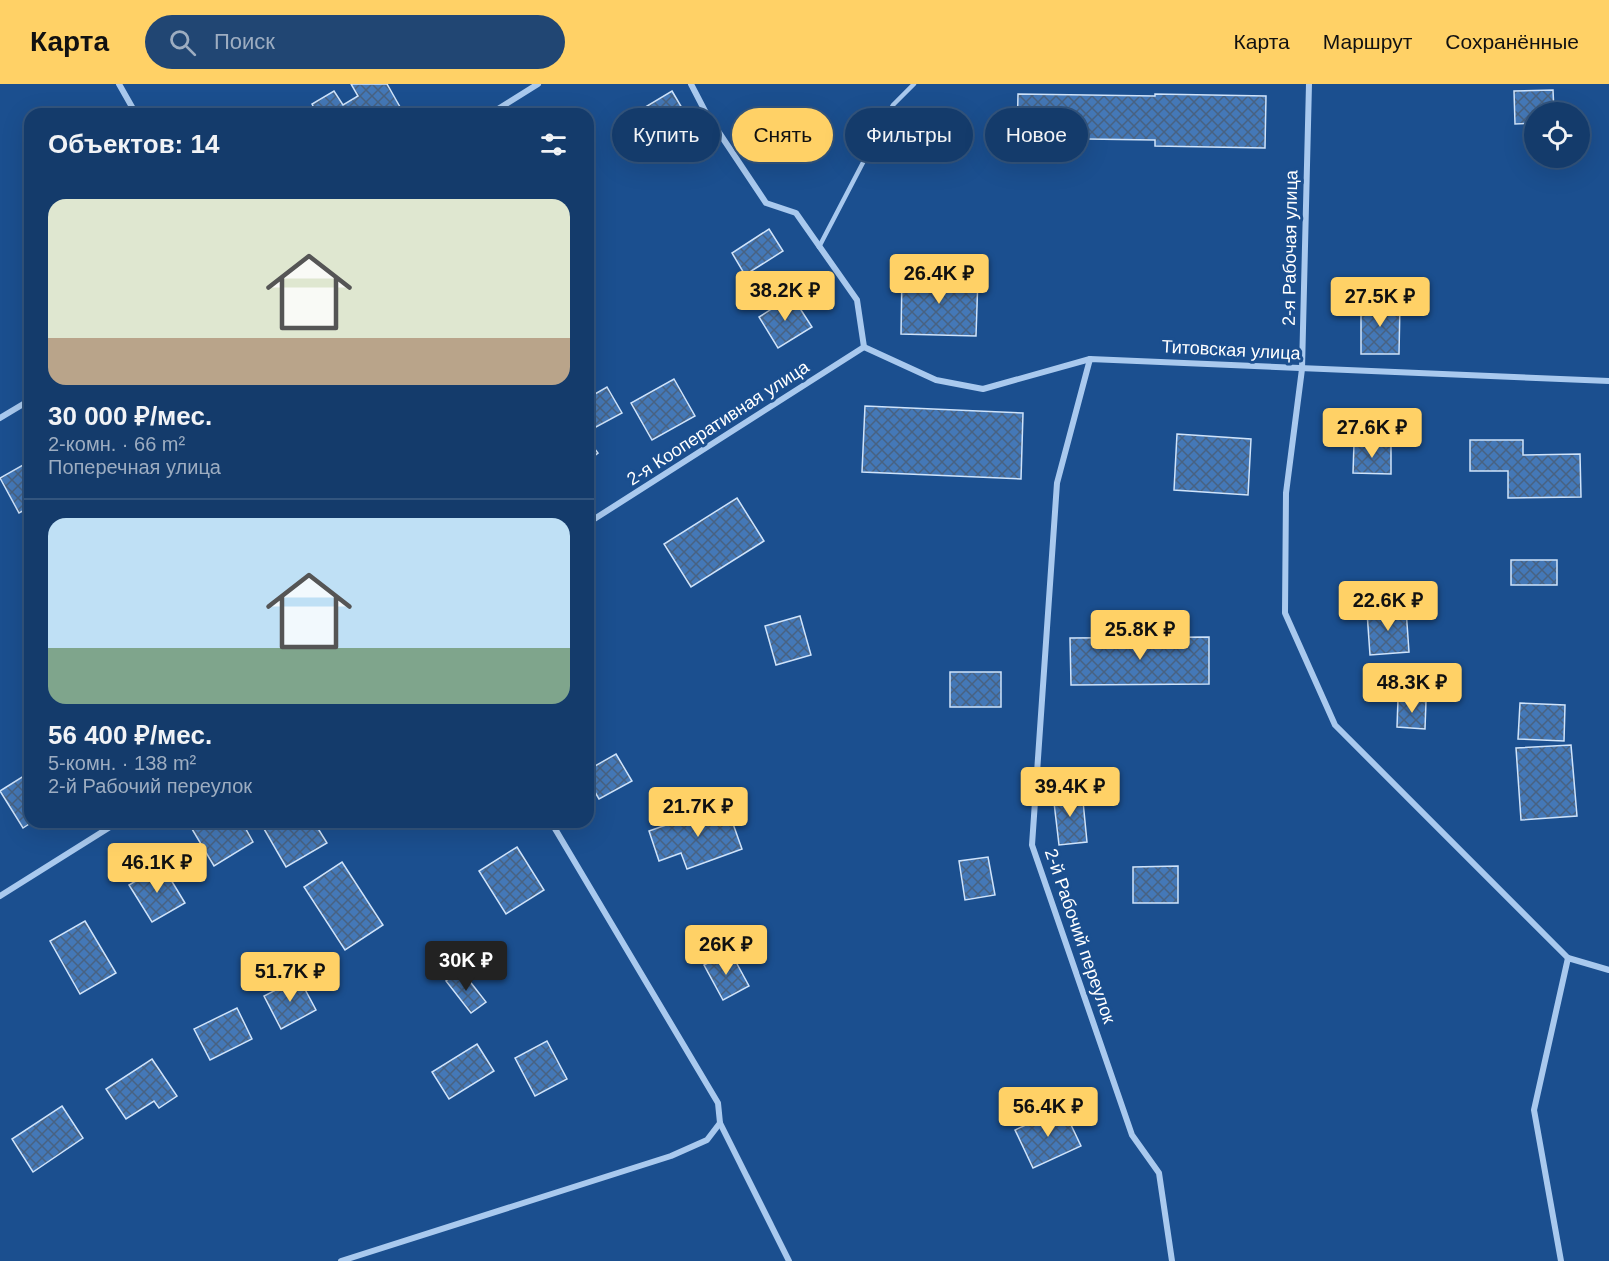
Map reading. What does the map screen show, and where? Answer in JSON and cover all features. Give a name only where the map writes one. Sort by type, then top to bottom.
[{"type":"street","points":[[119,84],[133,108]]},
{"type":"street","points":[[500,108],[538,84]]},
{"type":"street","points":[[691,84],[706,113],[766,203],[796,213],[857,300],[864,347]]},
{"type":"street","name":"2-я Рабочая улица","points":[[1309,84],[1302,369],[1286,494],[1285,613],[1335,725],[1568,958]]},
{"type":"street","name":"Титовская улица","points":[[864,347],[936,380],[983,389],[1090,359],[1609,381]]},
{"type":"street","name":"2-я Кооперативная улица","points":[[594,520],[864,347]]},
{"type":"street","name":"2-й Рабочий переулок","points":[[1090,359],[1057,483],[1032,845],[1132,1135],[1159,1173],[1172,1261]]},
{"type":"street","points":[[0,418],[24,404]]},
{"type":"street","points":[[0,896],[108,828]]},
{"type":"street","points":[[555,828],[718,1103],[720,1123],[789,1261]]},
{"type":"street","points":[[1561,1261],[1534,1110],[1568,958],[1609,970]]},
{"type":"street","points":[[341,1261],[671,1156],[707,1140],[720,1123]]},
{"type":"lane","points":[[819,247],[893,105],[914,84]]},
{"type":"building","points":[[351,84],[387,84],[401,108],[314,108],[312,104],[334,91],[343,105],[358,96]]},
{"type":"building","points":[[1553,90],[1554,102],[1524,102],[1524,124],[1515,124],[1514,91]]},
{"type":"building","points":[[672,91],[682,108],[644,108]]},
{"type":"building","points":[[1018,94],[1266,96],[1265,148],[1155,146],[1155,140],[1088,139],[1088,108],[1018,108]]},
{"type":"building","points":[[769,229],[783,251],[745,275],[732,253]]},
{"type":"building","points":[[902,275],[978,277],[976,336],[901,334]]},
{"type":"building","points":[[792,296],[812,327],[778,348],[759,317]]},
{"type":"building","points":[[1361,302],[1400,302],[1399,354],[1361,354]]},
{"type":"building","points":[[674,379],[695,416],[652,440],[631,403]]},
{"type":"building","points":[[607,387],[622,413],[596,427],[594,395]]},
{"type":"building","points":[[865,406],[1023,413],[1021,479],[862,472]]},
{"type":"building","points":[[1177,434],[1251,439],[1248,495],[1174,490]]},
{"type":"building","points":[[1470,440],[1523,440],[1523,455],[1580,454],[1581,497],[1508,498],[1508,471],[1470,471]]},
{"type":"building","points":[[1354,443],[1391,444],[1391,474],[1353,473]]},
{"type":"building","points":[[24,464],[24,510],[19,513],[0,478]]},
{"type":"building","points":[[737,498],[764,541],[691,587],[664,544]]},
{"type":"building","points":[[1511,560],[1557,560],[1557,585],[1511,585]]},
{"type":"building","points":[[1406,609],[1409,652],[1370,655],[1367,612]]},
{"type":"building","points":[[800,616],[811,655],[776,665],[765,626]]},
{"type":"building","points":[[1209,637],[1209,684],[1071,685],[1070,638]]},
{"type":"building","points":[[950,672],[1001,672],[1001,707],[950,707]]},
{"type":"building","points":[[1398,699],[1426,701],[1425,729],[1397,727]]},
{"type":"building","points":[[1520,703],[1565,705],[1564,741],[1518,739]]},
{"type":"building","points":[[1571,745],[1577,816],[1521,820],[1516,748]]},
{"type":"building","points":[[616,754],[632,781],[599,799],[594,790],[594,767]]},
{"type":"building","points":[[24,776],[23,828],[0,791]]},
{"type":"building","points":[[1082,791],[1087,842],[1059,845],[1053,794]]},
{"type":"building","points":[[726,804],[742,849],[687,869],[681,853],[659,861],[649,831]]},
{"type":"building","points":[[245,828],[253,842],[214,866],[192,829]]},
{"type":"building","points":[[263,828],[318,828],[327,843],[286,867]]},
{"type":"building","points":[[517,847],[544,890],[506,914],[479,871]]},
{"type":"building","points":[[988,857],[995,895],[965,900],[959,861]]},
{"type":"building","points":[[342,862],[383,925],[345,950],[304,887]]},
{"type":"building","points":[[162,865],[185,903],[152,922],[129,885]]},
{"type":"building","points":[[1178,866],[1178,903],[1133,903],[1133,867]]},
{"type":"building","points":[[85,921],[116,973],[80,994],[50,941]]},
{"type":"building","points":[[730,951],[749,986],[723,1000],[704,965]]},
{"type":"building","points":[[461,970],[486,1002],[471,1013],[446,981]]},
{"type":"building","points":[[299,978],[316,1010],[281,1029],[264,996]]},
{"type":"building","points":[[237,1008],[252,1039],[210,1060],[194,1029]]},
{"type":"building","points":[[547,1041],[567,1079],[535,1096],[515,1058]]},
{"type":"building","points":[[477,1044],[494,1071],[449,1099],[432,1072]]},
{"type":"building","points":[[152,1059],[177,1096],[159,1108],[154,1101],[126,1119],[106,1089]]},
{"type":"building","points":[[62,1106],[83,1138],[33,1172],[12,1139]]},
{"type":"building","points":[[1063,1108],[1081,1146],[1033,1168],[1015,1130]]}]
